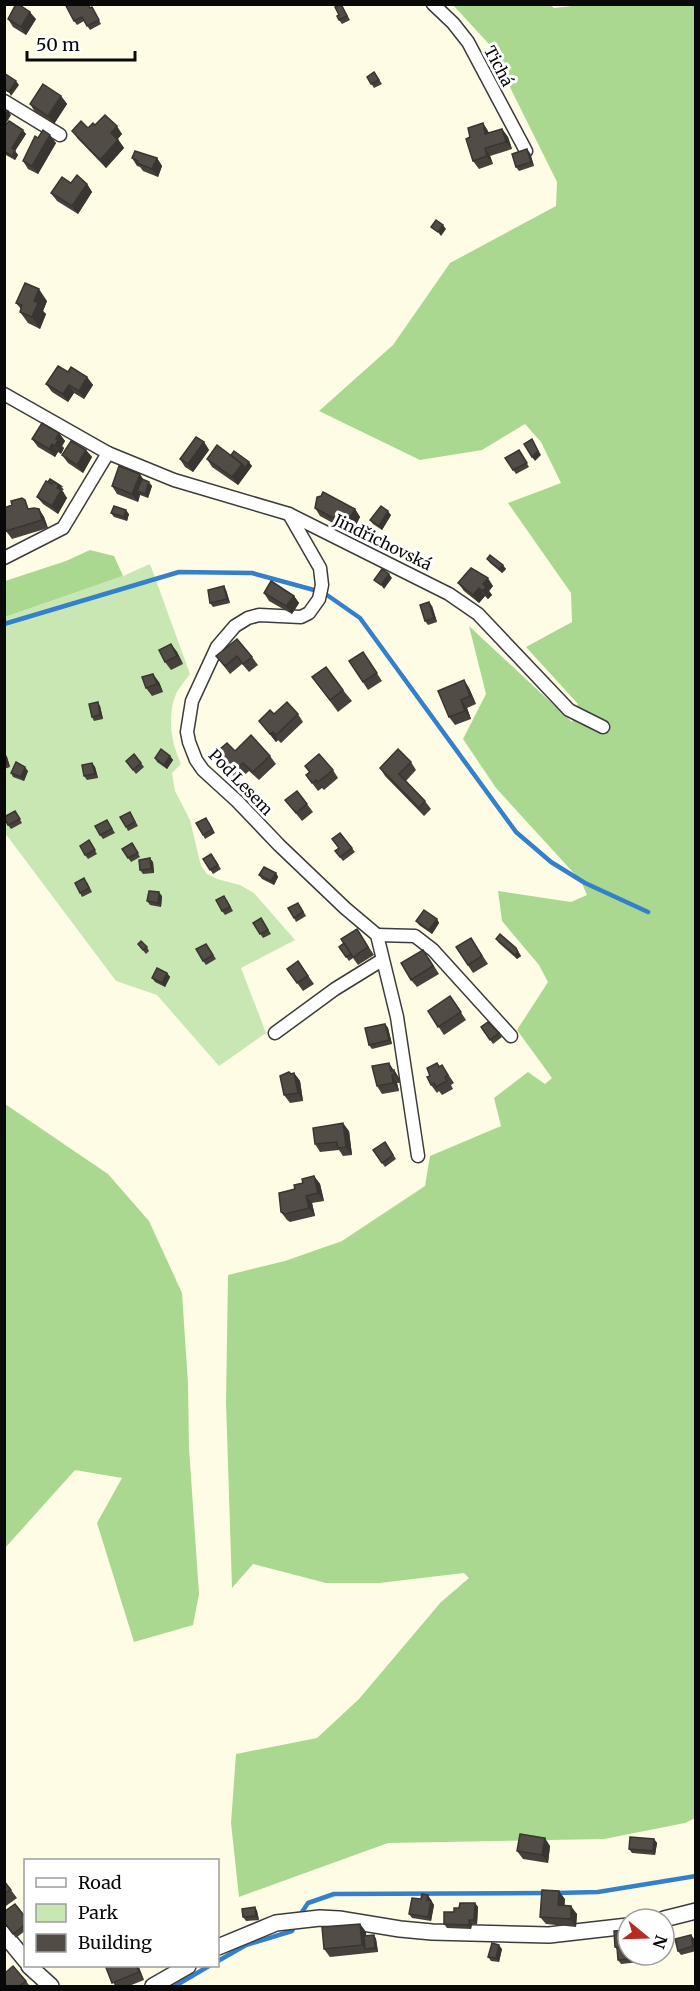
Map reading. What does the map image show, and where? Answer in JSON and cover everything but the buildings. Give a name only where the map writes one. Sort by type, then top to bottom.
[{"type":"street","name":"Tichá","points":[[433,4],[453,23],[468,42],[526,151]]},
{"type":"street","points":[[4,101],[60,135]]},
{"type":"street","name":"Jindřichovská","points":[[4,393],[108,453],[174,480],[289,514],[449,594],[478,614],[569,710],[603,727]]},
{"type":"street","points":[[4,558],[63,528],[108,453]]},
{"type":"street","name":"Pod Lesem","points":[[289,514],[320,568],[322,585],[319,599],[309,613],[301,617],[259,615],[248,618],[235,626],[217,647],[192,701],[189,742],[203,770],[312,877],[377,935]]},
{"type":"street","points":[[418,1156],[397,1017],[377,935],[415,936],[433,951],[510,1036]]},
{"type":"street","points":[[275,1033],[335,989],[382,960]]},
{"type":"street","points":[[676,1916],[696,1911]]},
{"type":"street","points":[[219,1947],[261,1928],[306,1919],[339,1919],[432,1932],[537,1935],[616,1928]]},
{"type":"street","points":[[4,1934],[24,1959]]},
{"type":"street","points":[[31,1967],[51,1986]]},
{"type":"street","points":[[153,1986],[185,1967]]},
{"type":"green space","points":[[549,4],[554,8],[590,4],[695,5],[695,1818],[685,1823],[604,1839],[388,1843],[239,1897],[231,1823],[236,1754],[317,1738],[359,1699],[441,1602],[469,1578],[464,1573],[379,1583],[326,1583],[253,1564],[232,1588],[226,1402],[228,1275],[285,1261],[342,1241],[425,1186],[430,1156],[501,1126],[494,1098],[528,1072],[545,1084],[552,1078],[517,1030],[548,982],[539,965],[502,921],[498,891],[571,902],[587,895],[581,881],[496,788],[463,739],[486,694],[469,626],[572,722],[578,704],[526,647],[572,622],[571,593],[508,503],[561,483],[541,442],[525,424],[482,450],[420,460],[319,411],[393,345],[450,263],[556,206],[557,182],[488,43],[453,5]]},
{"type":"green space","points":[[90,550],[114,556],[123,576],[5,617],[5,581],[66,561]]},
{"type":"green space","points":[[150,564],[190,674],[173,702],[171,720],[173,738],[181,764],[172,773],[175,791],[190,820],[201,866],[207,874],[240,885],[254,893],[295,940],[241,968],[266,1033],[219,1066],[157,995],[116,981],[5,833],[5,617],[123,576]]},
{"type":"green space","points":[[5,1104],[108,1174],[149,1221],[182,1293],[199,1594],[193,1625],[134,1642],[97,1523],[122,1478],[75,1470],[5,1548]]},
{"type":"waterway","points":[[4,624],[179,572],[252,573],[314,590]]},
{"type":"waterway","points":[[327,595],[360,618],[516,832],[551,862],[585,883],[648,912]]},
{"type":"waterway","points":[[556,1893],[598,1892],[696,1876]]},
{"type":"waterway","points":[[300,1915],[308,1903],[334,1894],[547,1893]]},
{"type":"waterway","points":[[219,1960],[246,1945],[292,1931],[295,1925]]},
{"type":"waterway","points":[[175,1986],[207,1967]]}]
